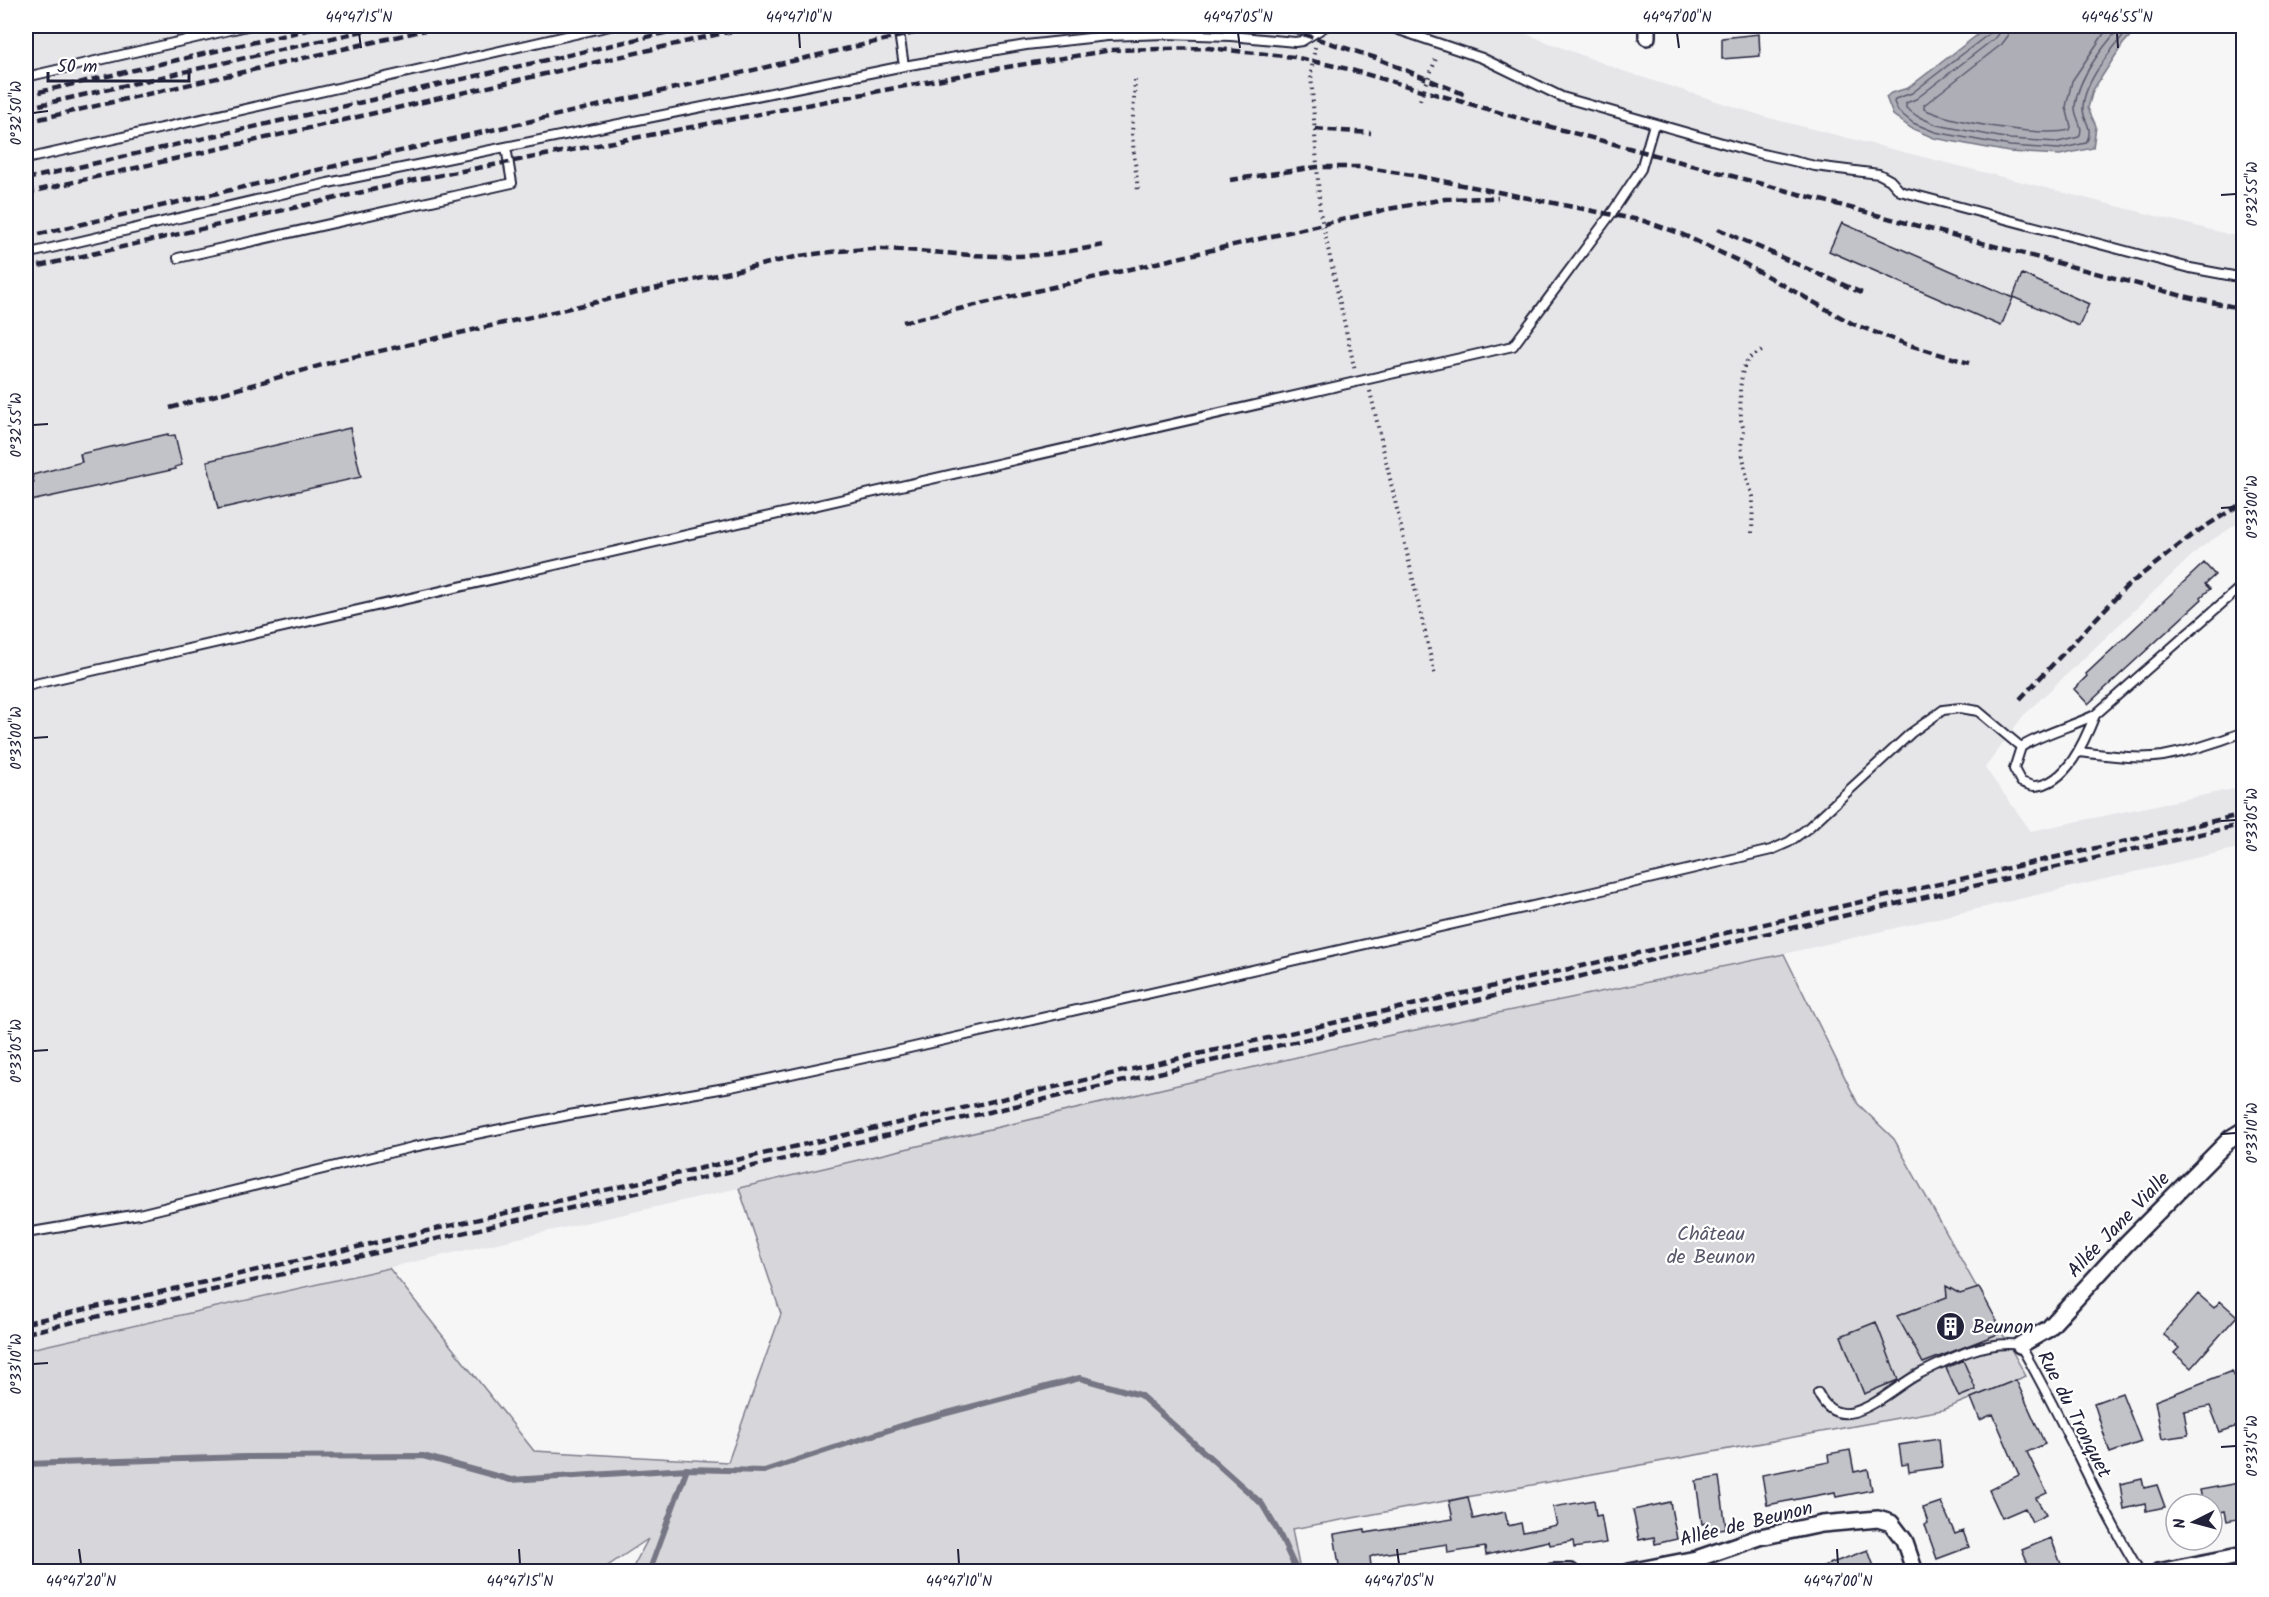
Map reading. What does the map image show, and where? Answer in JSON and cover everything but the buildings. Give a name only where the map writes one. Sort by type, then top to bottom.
[{"type":"street","name":"Allée Jane Vialle","points":[[2020,1345],[2048,1329],[2135,1235],[2230,1138],[2244,1130]]},
{"type":"street","name":"Allée de Beunon","points":[[1629,1572],[1696,1559],[1760,1537],[1822,1524],[1878,1519],[1891,1523],[1904,1540],[1916,1572]]},
{"type":"street","points":[[2158,1572],[2244,1555]]},
{"type":"street","points":[[1552,1572],[1571,1572]]},
{"type":"lane","points":[[26,77],[248,26]]},
{"type":"lane","points":[[26,159],[610,26]]},
{"type":"lane","points":[[897,26],[904,66]]},
{"type":"lane","points":[[26,254],[328,183],[904,66],[1026,45],[1107,36],[1165,34],[1231,36],[1295,42],[1305,39],[1326,26]]},
{"type":"lane","points":[[1388,26],[1482,58],[1562,97],[1754,152],[1815,166],[1879,174],[1890,180],[1900,191],[2190,268],[2244,278]]},
{"type":"lane","points":[[26,686],[1513,346],[1611,214],[1641,169],[1654,124]]},
{"type":"lane","points":[[178,258],[512,183],[506,147]]},
{"type":"lane","points":[[2095,715],[2079,752],[2056,778],[2036,786],[2021,782],[2014,769],[2021,747],[2041,735],[2068,728],[2095,715],[2244,584]]},
{"type":"lane","points":[[26,1233],[138,1214],[413,1147],[731,1087],[868,1057],[1771,850],[1789,842],[1808,828],[1911,733],[1944,710],[1960,708],[1978,711],[2021,747]]},
{"type":"lane","points":[[2079,752],[2137,757],[2162,756],[2193,749],[2244,732]]},
{"type":"lane","name":"Rue du Tronquet","points":[[1818,1393],[1823,1403],[1833,1412],[1851,1412],[1874,1405],[1917,1375],[1979,1348],[2008,1343],[2020,1345],[2047,1391],[2116,1533],[2140,1572]]},
{"type":"path","points":[[1305,39],[1316,44],[1311,73],[1322,225],[1357,381]]},
{"type":"path","points":[[1420,100],[1441,44]]},
{"type":"path","points":[[1135,80],[1132,134],[1138,191]]},
{"type":"path","points":[[1752,533],[1753,496],[1741,446],[1744,431],[1741,420],[1740,389],[1743,369],[1748,359],[1762,351]]},
{"type":"path","points":[[1367,379],[1435,676]]},
{"type":"shaded area","points":[[26,26],[1505,26],[1626,72],[1769,118],[2243,238],[2243,520],[2200,548],[2023,716],[1985,768],[2031,831],[2243,787],[2243,847],[1784,954],[1391,1035],[739,1188],[26,1350]]},
{"type":"green space","name":"Château de Beunon","points":[[1784,954],[1858,1104],[1894,1139],[2026,1376],[1942,1410],[1292,1529],[1300,1571],[631,1571],[648,1539],[600,1571],[26,1572],[26,1350],[389,1268],[534,1451],[728,1462],[781,1314],[739,1188],[1391,1035]]},
{"type":"water","points":[[1989,26],[2139,26],[2123,44],[2093,90],[2088,108],[2096,126],[2093,148],[2060,155],[2009,152],[1934,138],[1911,128],[1893,115],[1886,97],[1891,93],[1908,88]]},
{"type":"waterway","points":[[687,1469],[764,1471],[913,1422],[1080,1378],[1140,1395],[1262,1504],[1279,1533],[1295,1572]]},
{"type":"waterway","points":[[26,1464],[245,1457],[423,1456],[511,1480],[687,1469],[649,1572]]},
{"type":"railway","points":[[26,95],[324,26]]},
{"type":"railway","points":[[26,108],[385,26]]},
{"type":"railway","points":[[26,122],[443,26]]},
{"type":"railway","points":[[26,179],[695,26]]},
{"type":"railway","points":[[26,193],[754,26]]},
{"type":"railway","points":[[26,237],[945,26]]},
{"type":"railway","points":[[1278,26],[1376,58],[1466,95]]},
{"type":"railway","points":[[26,269],[415,180],[989,70],[1112,50],[1208,48],[1294,57],[1348,69],[1529,121],[1884,217],[2183,296],[2244,309]]},
{"type":"railway","points":[[1315,129],[1371,133]]},
{"type":"railway","points":[[1230,180],[1317,167],[1361,167],[1644,221],[1679,233],[1745,264],[1853,324],[1906,344],[1969,363]]},
{"type":"railway","points":[[903,322],[1388,209],[1445,199],[1498,198]]},
{"type":"railway","points":[[1718,229],[1864,294]]},
{"type":"railway","points":[[170,408],[340,360],[800,256],[882,249],[987,256],[1027,256],[1103,245]]},
{"type":"railway","points":[[2020,699],[2126,587],[2192,535],[2244,502]]},
{"type":"railway","points":[[26,1323],[2244,814]]},
{"type":"railway","points":[[26,1333],[2244,824]]},
{"type":"place","name":"Beunon","points":[[1951,1326]]}]
